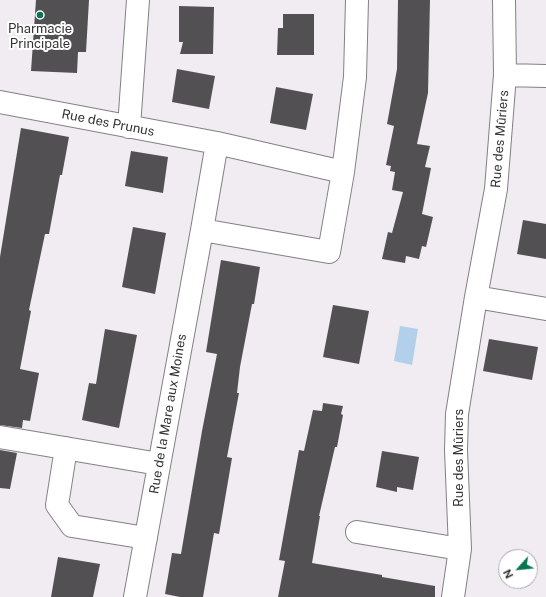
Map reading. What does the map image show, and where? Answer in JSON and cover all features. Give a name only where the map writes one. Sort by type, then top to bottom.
[{"type":"street","points":[[129,127],[138,0]]},
{"type":"street","points":[[202,230],[328,252],[343,172],[356,77],[357,0]]},
{"type":"street","name":"Rue des Mûriers","points":[[452,597],[460,549],[456,450],[457,414],[476,297],[496,189],[505,75],[504,0]]},
{"type":"street","name":"Rue des Mûriers","points":[[505,75],[546,76]]},
{"type":"street","name":"Rue des Prunus","points":[[0,102],[217,143],[343,172]]},
{"type":"street","name":"Rue de la Mare aux Moines","points":[[135,597],[217,143]]},
{"type":"street","points":[[476,297],[546,309]]},
{"type":"street","points":[[0,437],[159,464]]},
{"type":"street","points":[[66,448],[57,504],[72,526],[146,538]]},
{"type":"street","points":[[357,532],[460,549]]},
{"type":"water","points":[[400,326],[418,329],[412,365],[394,361]]},
{"type":"building","points":[[36,0],[89,0],[86,52],[78,52],[77,73],[31,71]]},
{"type":"building","points":[[398,0],[430,0],[428,93],[417,144],[430,146],[425,167],[431,168],[422,214],[433,217],[426,247],[422,246],[419,259],[406,256],[405,263],[382,259],[388,232],[392,233],[403,192],[392,190],[395,172],[390,171],[391,166],[386,165],[394,126],[387,124],[397,69]]},
{"type":"building","points":[[179,6],[214,7],[213,54],[180,54],[183,42],[179,42]]},
{"type":"building","points":[[283,14],[314,14],[314,55],[277,55],[278,28],[283,28]]},
{"type":"building","points":[[177,69],[215,76],[209,109],[172,102]]},
{"type":"building","points":[[276,87],[313,94],[306,130],[270,123]]},
{"type":"building","points":[[21,128],[69,137],[49,234],[45,234],[29,310],[31,311],[20,369],[39,373],[30,421],[23,420],[22,428],[0,425],[0,257]]},
{"type":"building","points":[[131,151],[168,157],[163,193],[125,186]]},
{"type":"building","points":[[523,220],[546,224],[546,259],[517,254]]},
{"type":"building","points":[[133,227],[166,233],[155,294],[122,287]]},
{"type":"building","points":[[221,260],[260,267],[254,304],[252,304],[240,367],[237,393],[239,393],[227,457],[232,458],[219,534],[214,533],[203,597],[180,597],[165,594],[172,553],[181,554],[217,354],[206,352]]},
{"type":"building","points":[[333,305],[369,311],[359,364],[323,357]]},
{"type":"building","points":[[105,329],[137,335],[119,428],[82,420],[89,383],[96,384]]},
{"type":"building","points":[[489,339],[538,347],[532,380],[483,371]]},
{"type":"building","points":[[323,403],[343,406],[341,414],[343,415],[337,447],[335,447],[319,516],[312,563],[435,586],[435,597],[278,597],[285,561],[279,560],[299,450],[304,451],[313,410],[322,411]]},
{"type":"building","points":[[0,450],[17,453],[10,489],[0,488]]},
{"type":"building","points":[[382,451],[419,457],[413,490],[397,487],[397,492],[376,487]]},
{"type":"building","points":[[58,557],[100,564],[93,597],[51,597]]},
{"type":"place","name":"Pharmacie Principale","points":[[40,15]]}]
